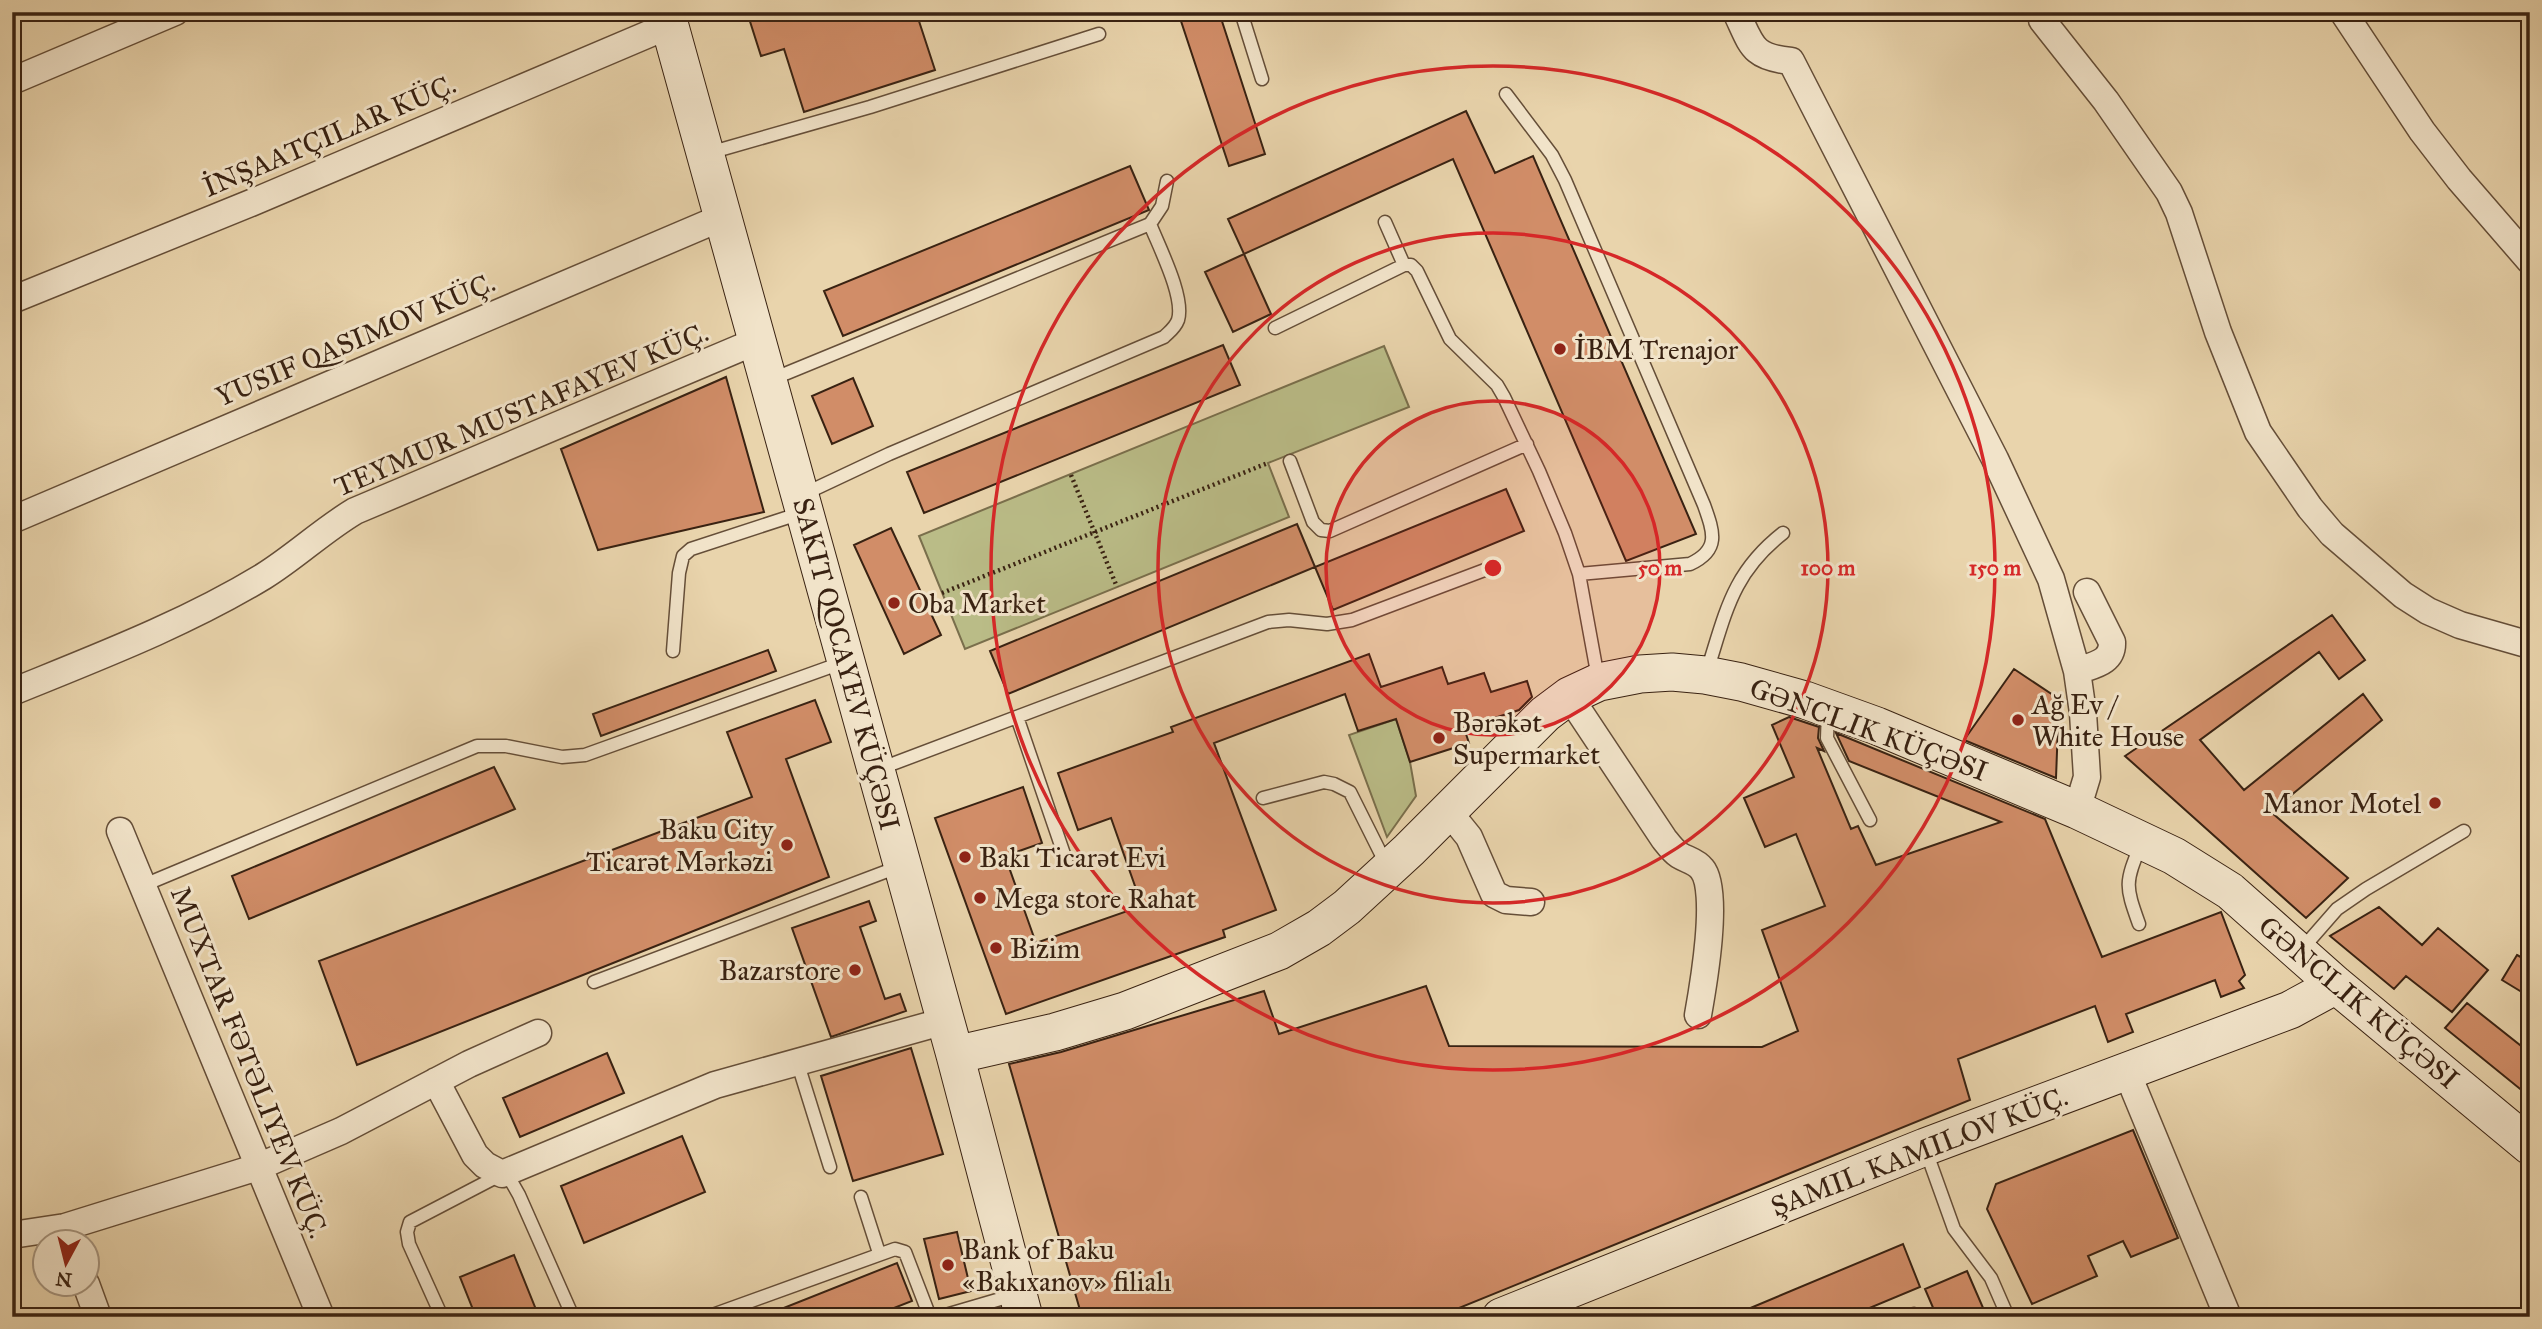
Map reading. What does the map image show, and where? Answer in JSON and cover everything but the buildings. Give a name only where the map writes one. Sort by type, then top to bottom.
[{"type":"street","points":[[12,82],[176,12]]},
{"type":"street","points":[[1736,12],[1752,47],[1769,58],[1791,61],[1995,459],[2051,579],[2077,671],[2087,757],[2087,777],[2077,810]]},
{"type":"street","points":[[2343,12],[2422,131],[2459,179],[2530,261]]},
{"type":"street","points":[[12,300],[251,203],[668,19]]},
{"type":"street","name":"SAKIT QOCAYEV KÜÇƏSI","points":[[668,19],[759,340],[1021,1305]]},
{"type":"street","points":[[2042,20],[2106,101],[2169,192],[2179,213],[2218,332],[2258,432],[2310,508],[2332,534],[2403,595],[2428,611],[2460,625],[2530,645]]},
{"type":"street","points":[[12,520],[723,217]]},
{"type":"street","name":"TEYMUR MUSTAFAYEV KÜÇ.","points":[[12,692],[154,634],[239,590],[284,563],[328,527],[355,511],[759,340]]},
{"type":"street","points":[[2077,671],[2107,659],[2113,650],[2112,642],[2087,592]]},
{"type":"street","name":"GƏNCLIK KÜÇƏSI","points":[[955,1055],[1055,1032],[1125,1011],[1279,951],[1348,907],[1545,714],[1584,689],[1640,674],[1672,672],[1741,682],[1877,726],[2077,810],[2204,873],[2230,891],[2336,985],[2530,1146]]},
{"type":"street","points":[[1584,689],[1664,839],[1678,854],[1698,864],[1704,871],[1709,887],[1709,930],[1707,969],[1698,1015]]},
{"type":"street","points":[[1448,811],[1473,844],[1494,894],[1506,900],[1531,902]]},
{"type":"street","name":"MUXTAR FƏTƏLIYEV KÜÇ.","points":[[120,831],[321,1317]]},
{"type":"street","name":"ŞAMIL KAMILOV KÜÇ.","points":[[1501,1317],[1925,1147],[2290,1010],[2336,985]]},
{"type":"street","points":[[436,1081],[475,1155],[485,1165],[502,1174],[715,1085],[945,1020]]},
{"type":"street","points":[[85,1228],[258,1167],[341,1131],[436,1081],[538,1033]]},
{"type":"street","points":[[2126,1070],[2219,1314]]},
{"type":"street","points":[[12,1235],[32,1235]]},
{"type":"street","points":[[92,1298],[99,1317]]},
{"type":"lane","points":[[1241,12],[1262,79]]},
{"type":"lane","points":[[705,154],[870,107],[1099,34]]},
{"type":"lane","points":[[1506,94],[1552,155],[1565,180],[1704,505],[1712,536],[1711,549],[1704,558],[1690,564],[1579,574]]},
{"type":"lane","points":[[769,381],[1150,224],[1158,216],[1162,206],[1167,181]]},
{"type":"lane","points":[[1385,222],[1404,265]]},
{"type":"lane","points":[[673,651],[679,573],[683,556],[691,548],[803,504],[889,454],[1164,337],[1174,328],[1179,317],[1179,301],[1150,224]]},
{"type":"lane","points":[[1275,328],[1404,265],[1411,265],[1417,271],[1450,339],[1497,385],[1527,444],[1565,533],[1579,574],[1584,689]]},
{"type":"lane","points":[[1290,461],[1312,522],[1321,530],[1330,531],[1527,444]]},
{"type":"lane","points":[[1705,675],[1732,593],[1746,569],[1763,549],[1783,533]]},
{"type":"lane","points":[[875,770],[1268,622],[1289,620],[1327,624],[1352,620],[1490,568]]},
{"type":"lane","points":[[144,885],[477,746],[506,746],[562,757],[584,755],[845,662]]},
{"type":"lane","points":[[1828,708],[1827,738],[1870,820]]},
{"type":"lane","points":[[1017,717],[1066,860]]},
{"type":"lane","points":[[1263,799],[1324,782],[1350,792],[1389,869]]},
{"type":"lane","points":[[2299,953],[2337,909],[2464,831]]},
{"type":"lane","points":[[2138,924],[2127,891],[2127,878],[2142,841]]},
{"type":"lane","points":[[594,982],[902,865]]},
{"type":"lane","points":[[797,1061],[830,1167]]},
{"type":"lane","points":[[1925,1147],[1954,1229],[1991,1278],[2008,1317]]},
{"type":"lane","points":[[442,1317],[409,1244],[407,1231],[410,1222],[502,1174],[511,1181],[519,1195],[573,1317]]},
{"type":"lane","points":[[862,1198],[879,1254]]},
{"type":"lane","points":[[707,1317],[895,1250],[905,1252],[930,1317]]},
{"type":"lane","points":[[939,1317],[1021,1305]]},
{"type":"lane","points":[[1899,1317],[1914,1314],[1918,1317]]},
{"type":"path","points":[[942,593],[1268,463]]},
{"type":"path","points":[[1071,475],[1117,587]]},
{"type":"green space","points":[[1384,346],[1409,407],[1268,463],[1289,517],[965,649],[919,536]]},
{"type":"green space","points":[[1396,719],[1410,762],[1416,796],[1387,837],[1349,735]]},
{"type":"place","name":"İBM Trenajor","points":[[1560,349]]},
{"type":"place","name":"Oba Market","points":[[894,603]]},
{"type":"place","name":"Ağ Ev / White House","points":[[2018,720]]},
{"type":"place","name":"Bərəkət Supermarket","points":[[1439,738]]},
{"type":"place","name":"Manor Motel","points":[[2435,803]]},
{"type":"place","name":"Baku City Ticarət Mərkəzi","points":[[787,845]]},
{"type":"place","name":"Bakı Ticarət Evi","points":[[965,857]]},
{"type":"place","name":"Mega store Rahat","points":[[980,898]]},
{"type":"place","name":"Bizim","points":[[996,948]]},
{"type":"place","name":"Bazarstore","points":[[855,970]]},
{"type":"place","name":"Bank of Baku «Bakıxanov» filialı","points":[[948,1265]]}]
